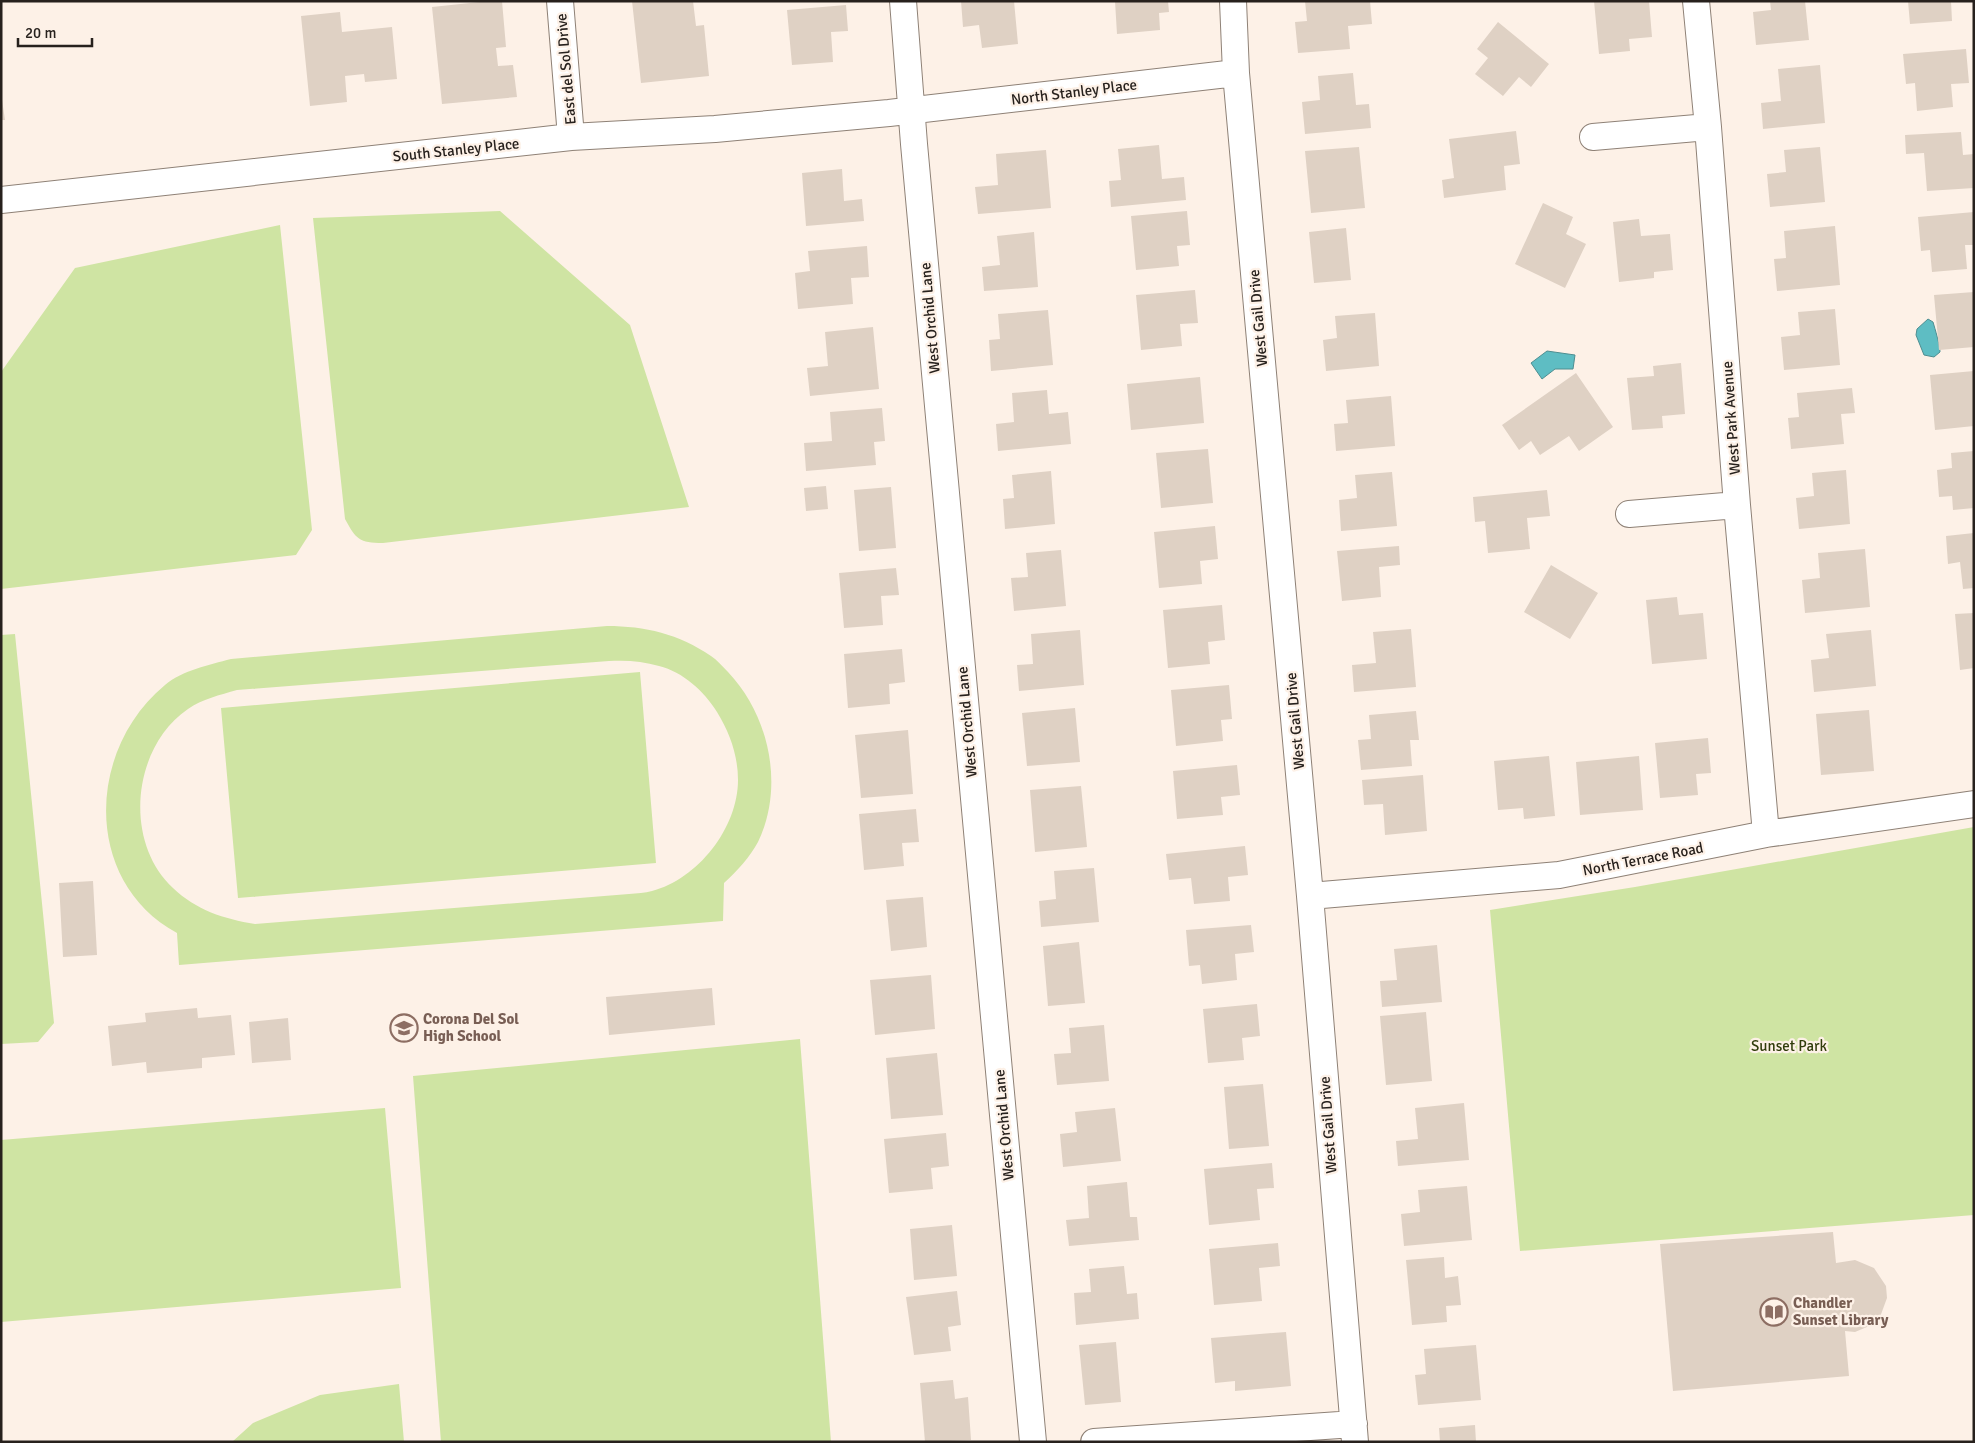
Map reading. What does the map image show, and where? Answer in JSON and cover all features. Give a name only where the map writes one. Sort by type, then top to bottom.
[{"type":"street","name":"East del Sol Drive","points":[[560,1],[571,137]]},
{"type":"street","name":"West Orchid Lane","points":[[903,1],[911,111],[1033,1442]]},
{"type":"street","name":"West Gail Drive","points":[[1233,1],[1236,73],[1310,896],[1354,1433]]},
{"type":"street","name":"West Park Avenue","points":[[1696,1],[1766,834]]},
{"type":"street","name":"North Stanley Place","points":[[911,111],[1236,73]]},
{"type":"street","name":"South Stanley Place","points":[[1,200],[571,137],[733,128],[911,111]]},
{"type":"street","points":[[1593,137],[1708,128]]},
{"type":"street","points":[[1629,514],[1737,504]]},
{"type":"street","name":"North Terrace Road","points":[[1310,896],[1559,875],[1766,834],[1974,804]]},
{"type":"street","points":[[1094,1442],[1354,1433]]},
{"type":"green space","points":[[500,211],[630,325],[689,507],[383,543],[363,541],[352,531],[345,519],[313,218]]},
{"type":"green space","points":[[280,225],[312,530],[296,555],[1,589],[1,372],[75,268]]},
{"type":"green space","points":[[607,626],[621,626],[661,633],[687,642],[715,659],[742,689],[754,709],[763,730],[771,775],[770,798],[766,820],[758,842],[751,853],[724,883],[723,921],[179,965],[177,933],[146,910],[124,882],[111,849],[106,814],[109,779],[120,744],[139,712],[165,685],[180,675],[231,659]],"holes":[[[615,661],[641,662],[659,666],[676,673],[692,683],[717,712],[726,728],[735,753],[738,771],[736,798],[731,816],[723,833],[699,863],[669,885],[641,893],[255,924],[221,916],[201,908],[182,896],[157,869],[146,846],[141,821],[141,796],[145,770],[155,747],[169,726],[188,709],[205,700],[237,690]]]},
{"type":"green space","points":[[15,634],[54,1023],[38,1042],[1,1044],[1,635]]},
{"type":"green space","points":[[640,672],[656,863],[238,898],[221,708]]},
{"type":"green space","name":"Sunset Park","points":[[1974,827],[1974,1215],[1520,1251],[1490,910],[1635,887]]},
{"type":"green space","points":[[800,1039],[831,1442],[441,1442],[413,1076]]},
{"type":"green space","points":[[385,1108],[401,1288],[1,1322],[1,1140]]},
{"type":"green space","points":[[399,1384],[404,1442],[232,1442],[253,1423],[320,1395]]},
{"type":"water","points":[[1928,319],[1933,322],[1940,349],[1940,352],[1934,357],[1924,355],[1916,335],[1917,329]]},
{"type":"water","points":[[1547,351],[1575,355],[1573,369],[1555,369],[1542,379],[1531,363]]},
{"type":"building","points":[[502,1],[506,47],[496,48],[498,66],[513,65],[517,97],[442,104],[432,7]]},
{"type":"building","points":[[632,1],[693,1],[696,26],[704,25],[709,76],[641,83]]},
{"type":"building","points":[[961,1],[1014,1],[1018,44],[982,48],[979,25],[963,27]]},
{"type":"building","points":[[1115,1],[1168,1],[1169,12],[1159,13],[1160,30],[1117,34]]},
{"type":"building","points":[[1305,1],[1370,1],[1372,24],[1348,26],[1350,49],[1298,53],[1295,22],[1307,21]]},
{"type":"building","points":[[1594,1],[1649,1],[1652,37],[1629,39],[1630,51],[1599,54]]},
{"type":"building","points":[[1770,1],[1805,1],[1809,40],[1756,45],[1753,12],[1771,10]]},
{"type":"building","points":[[1908,1],[1951,1],[1952,21],[1910,24]]},
{"type":"building","points":[[846,5],[848,31],[831,32],[833,62],[792,65],[787,10]]},
{"type":"building","points":[[340,12],[342,32],[392,27],[397,79],[365,82],[364,74],[345,76],[347,102],[310,106],[301,16]]},
{"type":"building","points":[[1498,22],[1549,64],[1531,87],[1519,77],[1503,96],[1475,74],[1488,58],[1477,49]]},
{"type":"building","points":[[1966,49],[1969,83],[1951,84],[1953,107],[1917,111],[1915,83],[1906,84],[1903,54]]},
{"type":"building","points":[[1820,65],[1825,123],[1763,129],[1761,103],[1781,101],[1778,69]]},
{"type":"building","points":[[1353,73],[1356,105],[1369,104],[1371,128],[1305,134],[1302,102],[1320,100],[1318,76]]},
{"type":"building","points":[[1,93],[5,120],[1,120]]},
{"type":"building","points":[[1516,131],[1520,164],[1504,166],[1506,190],[1444,198],[1442,180],[1454,178],[1449,139]]},
{"type":"building","points":[[1961,132],[1963,155],[1974,154],[1974,188],[1927,191],[1924,153],[1906,154],[1905,135]]},
{"type":"building","points":[[1159,145],[1162,179],[1184,177],[1186,200],[1111,207],[1109,181],[1121,180],[1118,149]]},
{"type":"building","points":[[1359,147],[1365,208],[1311,213],[1305,151]]},
{"type":"building","points":[[1820,147],[1825,202],[1770,207],[1767,174],[1786,172],[1784,150]]},
{"type":"building","points":[[1046,150],[1051,208],[978,214],[975,187],[998,185],[996,154]]},
{"type":"building","points":[[842,169],[844,201],[862,199],[864,221],[806,226],[802,173]]},
{"type":"building","points":[[1543,203],[1573,217],[1566,234],[1586,244],[1565,288],[1515,264]]},
{"type":"building","points":[[1187,211],[1190,245],[1177,246],[1179,266],[1136,270],[1131,216]]},
{"type":"building","points":[[1974,212],[1974,245],[1965,245],[1967,269],[1932,272],[1930,250],[1921,251],[1918,217]]},
{"type":"building","points":[[1639,219],[1641,236],[1670,234],[1673,270],[1654,272],[1654,278],[1619,282],[1613,222]]},
{"type":"building","points":[[1835,226],[1840,285],[1777,291],[1774,259],[1786,258],[1784,231]]},
{"type":"building","points":[[1346,228],[1351,280],[1314,283],[1309,232]]},
{"type":"building","points":[[1034,232],[1038,287],[984,291],[982,267],[1000,265],[997,236]]},
{"type":"building","points":[[867,246],[869,277],[851,278],[853,304],[798,309],[795,273],[810,271],[808,251]]},
{"type":"building","points":[[1195,290],[1198,323],[1180,324],[1182,346],[1141,350],[1136,295]]},
{"type":"building","points":[[1974,292],[1974,347],[1939,350],[1934,295]]},
{"type":"building","points":[[1835,309],[1840,365],[1784,370],[1781,337],[1800,335],[1798,312]]},
{"type":"building","points":[[1048,310],[1053,365],[991,371],[989,340],[1000,339],[998,314]]},
{"type":"building","points":[[1375,313],[1379,366],[1326,371],[1323,340],[1337,338],[1335,316]]},
{"type":"building","points":[[873,327],[879,389],[810,396],[807,368],[828,366],[825,332]]},
{"type":"building","points":[[1681,363],[1685,414],[1662,416],[1663,428],[1632,430],[1627,378],[1654,376],[1653,366]]},
{"type":"building","points":[[1974,371],[1974,426],[1935,430],[1930,375]]},
{"type":"building","points":[[1576,373],[1613,427],[1579,451],[1569,436],[1540,455],[1531,441],[1519,450],[1502,425]]},
{"type":"building","points":[[1200,377],[1204,423],[1131,430],[1127,384]]},
{"type":"building","points":[[1852,388],[1855,413],[1841,414],[1844,444],[1791,449],[1788,418],[1799,417],[1797,393]]},
{"type":"building","points":[[1047,390],[1049,414],[1068,412],[1071,444],[998,451],[996,424],[1014,422],[1012,393]]},
{"type":"building","points":[[1391,396],[1395,446],[1336,451],[1334,424],[1348,423],[1346,400]]},
{"type":"building","points":[[882,408],[885,441],[874,442],[876,465],[806,471],[804,443],[832,441],[830,412]]},
{"type":"building","points":[[1208,449],[1213,503],[1161,508],[1156,453]]},
{"type":"building","points":[[1974,451],[1974,508],[1953,510],[1952,496],[1939,497],[1937,470],[1952,468],[1951,453]]},
{"type":"building","points":[[1846,470],[1850,524],[1799,529],[1796,498],[1814,496],[1812,473]]},
{"type":"building","points":[[1051,471],[1055,524],[1005,529],[1003,499],[1014,498],[1012,475]]},
{"type":"building","points":[[1392,472],[1397,526],[1341,531],[1339,500],[1357,498],[1355,475]]},
{"type":"building","points":[[826,486],[828,509],[806,511],[804,488]]},
{"type":"building","points":[[891,487],[896,548],[859,551],[854,490]]},
{"type":"building","points":[[1547,490],[1550,516],[1527,518],[1530,549],[1488,553],[1485,521],[1475,522],[1473,497]]},
{"type":"building","points":[[1215,526],[1218,559],[1200,561],[1202,584],[1159,588],[1154,532]]},
{"type":"building","points":[[1974,533],[1974,588],[1963,589],[1960,562],[1948,564],[1946,536]]},
{"type":"building","points":[[1399,546],[1400,565],[1379,567],[1381,597],[1342,601],[1337,551]]},
{"type":"building","points":[[1865,549],[1870,607],[1805,613],[1802,580],[1820,578],[1818,553]]},
{"type":"building","points":[[1061,550],[1066,606],[1014,611],[1011,578],[1028,577],[1026,553]]},
{"type":"building","points":[[1551,565],[1598,593],[1570,639],[1524,612]]},
{"type":"building","points":[[896,568],[899,595],[881,596],[883,625],[844,628],[839,573]]},
{"type":"building","points":[[1677,597],[1679,615],[1703,613],[1707,659],[1652,664],[1646,600]]},
{"type":"building","points":[[1222,605],[1225,640],[1208,642],[1210,664],[1168,668],[1163,610]]},
{"type":"building","points":[[1974,613],[1974,668],[1960,670],[1955,614]]},
{"type":"building","points":[[1411,629],[1416,687],[1354,692],[1352,665],[1376,663],[1373,632]]},
{"type":"building","points":[[1080,630],[1084,685],[1019,691],[1017,665],[1033,664],[1031,634]]},
{"type":"building","points":[[1871,630],[1876,686],[1814,692],[1811,660],[1829,658],[1826,634]]},
{"type":"building","points":[[902,649],[905,682],[889,684],[890,704],[848,708],[844,654]]},
{"type":"building","points":[[1229,685],[1232,719],[1221,720],[1223,741],[1176,746],[1171,690]]},
{"type":"building","points":[[1075,708],[1080,762],[1027,766],[1022,713]]},
{"type":"building","points":[[1869,710],[1874,771],[1821,775],[1816,714]]},
{"type":"building","points":[[1416,711],[1419,740],[1410,740],[1412,766],[1361,770],[1358,740],[1371,739],[1369,715]]},
{"type":"building","points":[[908,730],[913,794],[861,798],[855,735]]},
{"type":"building","points":[[1708,738],[1711,773],[1696,774],[1698,795],[1660,798],[1655,743]]},
{"type":"building","points":[[1549,756],[1555,816],[1524,819],[1523,808],[1498,810],[1494,761]]},
{"type":"building","points":[[1639,756],[1643,810],[1580,815],[1576,762]]},
{"type":"building","points":[[1237,765],[1240,795],[1221,797],[1223,815],[1177,819],[1173,771]]},
{"type":"building","points":[[1423,775],[1427,831],[1385,835],[1383,804],[1364,805],[1362,780]]},
{"type":"building","points":[[1081,786],[1087,847],[1035,852],[1030,790]]},
{"type":"building","points":[[916,809],[919,842],[902,843],[904,866],[864,870],[859,814]]},
{"type":"building","points":[[1245,846],[1248,875],[1228,877],[1230,901],[1194,904],[1191,878],[1169,880],[1166,854]]},
{"type":"building","points":[[1094,868],[1099,922],[1041,927],[1039,901],[1056,899],[1054,871]]},
{"type":"building","points":[[93,881],[97,955],[63,957],[59,883]]},
{"type":"building","points":[[923,897],[927,947],[891,951],[886,900]]},
{"type":"building","points":[[1251,925],[1254,952],[1235,954],[1237,980],[1202,984],[1200,965],[1189,966],[1186,930]]},
{"type":"building","points":[[1079,942],[1085,1003],[1048,1006],[1043,946]]},
{"type":"building","points":[[1437,945],[1442,1002],[1382,1007],[1380,981],[1397,980],[1394,949]]},
{"type":"building","points":[[931,975],[935,1029],[875,1035],[870,980]]},
{"type":"building","points":[[712,988],[715,1025],[609,1035],[606,997]]},
{"type":"building","points":[[1257,1004],[1260,1036],[1242,1038],[1244,1060],[1208,1063],[1203,1009]]},
{"type":"building","points":[[197,1008],[198,1018],[231,1015],[235,1055],[202,1058],[202,1068],[147,1073],[146,1062],[112,1066],[108,1026],[146,1022],[145,1013]]},
{"type":"building","points":[[1426,1012],[1432,1081],[1386,1085],[1380,1016]]},
{"type":"building","points":[[288,1018],[291,1060],[252,1063],[249,1022]]},
{"type":"building","points":[[1104,1025],[1109,1081],[1057,1085],[1054,1054],[1071,1053],[1069,1028]]},
{"type":"building","points":[[937,1053],[943,1115],[891,1119],[886,1058]]},
{"type":"building","points":[[1263,1084],[1269,1146],[1229,1149],[1224,1087]]},
{"type":"building","points":[[1464,1103],[1469,1160],[1398,1166],[1396,1141],[1418,1139],[1415,1108]]},
{"type":"building","points":[[1115,1108],[1121,1161],[1063,1167],[1060,1134],[1077,1132],[1075,1112]]},
{"type":"building","points":[[946,1133],[949,1166],[931,1168],[933,1189],[889,1193],[884,1139]]},
{"type":"building","points":[[1272,1163],[1274,1188],[1257,1189],[1260,1220],[1209,1225],[1204,1169]]},
{"type":"building","points":[[1127,1182],[1130,1217],[1137,1217],[1139,1240],[1069,1246],[1066,1220],[1089,1218],[1087,1186]]},
{"type":"building","points":[[1467,1186],[1472,1240],[1404,1246],[1401,1214],[1420,1212],[1418,1190]]},
{"type":"building","points":[[952,1225],[957,1276],[914,1280],[910,1229]]},
{"type":"building","name":"Chandler Sunset Library","points":[[1833,1232],[1836,1263],[1855,1260],[1874,1268],[1886,1286],[1887,1298],[1880,1317],[1874,1324],[1855,1332],[1845,1331],[1849,1376],[1673,1391],[1660,1244]]},
{"type":"building","points":[[1278,1243],[1280,1266],[1259,1268],[1262,1301],[1214,1305],[1209,1249]]},
{"type":"building","points":[[1444,1257],[1445,1278],[1458,1276],[1461,1305],[1446,1306],[1447,1322],[1412,1325],[1406,1260]]},
{"type":"building","points":[[1124,1266],[1127,1294],[1137,1293],[1139,1319],[1076,1325],[1074,1293],[1091,1292],[1089,1269]]},
{"type":"building","points":[[957,1291],[961,1325],[948,1327],[951,1351],[914,1355],[906,1297]]},
{"type":"building","points":[[1286,1332],[1291,1386],[1235,1391],[1235,1381],[1215,1383],[1211,1338]]},
{"type":"building","points":[[1116,1342],[1121,1402],[1085,1405],[1079,1345]]},
{"type":"building","points":[[1476,1345],[1481,1400],[1418,1405],[1415,1375],[1426,1374],[1424,1349]]},
{"type":"building","points":[[953,1380],[955,1399],[968,1397],[971,1440],[925,1442],[920,1383]]},
{"type":"building","points":[[1475,1425],[1476,1442],[1440,1442],[1439,1428]]},
{"type":"place","name":"Corona Del Sol High School","points":[[404,1028]]},
{"type":"place","name":"Chandler Sunset Library","points":[[1774,1312]]}]
